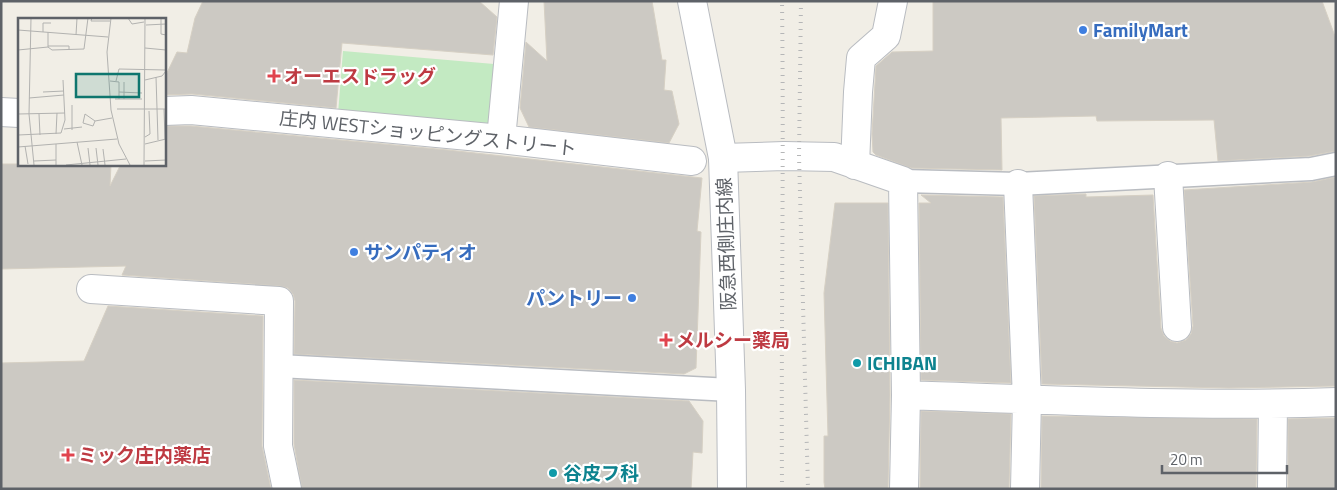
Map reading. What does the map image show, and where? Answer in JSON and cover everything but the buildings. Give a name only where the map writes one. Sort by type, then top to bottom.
[{"type":"street","points":[[501,139],[514,1]]},
{"type":"street","name":"阪急西側庄内線","points":[[692,1],[723,158],[731,390],[732,489]]},
{"type":"street","points":[[855,165],[861,58],[886,36],[893,1]]},
{"type":"street","name":"庄内 WESTショッピングストリート","points":[[165,111],[190,110],[501,139],[692,161]]},
{"type":"street","points":[[1,112],[18,113]]},
{"type":"street","points":[[723,158],[834,157],[903,181],[906,395],[904,489]]},
{"type":"street","points":[[1168,176],[1176,327]]},
{"type":"street","points":[[1018,184],[1027,399],[1025,489]]},
{"type":"street","points":[[91,289],[279,301],[278,446],[287,489]]},
{"type":"street","points":[[906,395],[1273,404],[1336,402]]},
{"type":"street","points":[[1272,489],[1273,404]]},
{"type":"lane","points":[[903,181],[1018,184],[1311,170],[1336,164]]},
{"type":"lane","points":[[279,366],[731,390]]},
{"type":"green space","points":[[343,51],[494,64],[488,127],[338,114]]},
{"type":"railway","points":[[782,1],[782,489]]},
{"type":"railway","points":[[801,1],[799,156],[808,489]]},
{"type":"place","name":"FamilyMart","points":[[1083,30]]},
{"type":"place","name":"オーエスドラッグ","points":[[274,76]]},
{"type":"place","name":"サンパティオ","points":[[354,252]]},
{"type":"place","name":"パントリー","points":[[632,298]]},
{"type":"place","name":"メルシー薬局","points":[[666,340]]},
{"type":"place","name":"ICHIBAN","points":[[857,363]]},
{"type":"place","name":"ミック庄内薬店","points":[[68,455]]},
{"type":"place","name":"谷皮フ科","points":[[553,473]]}]
